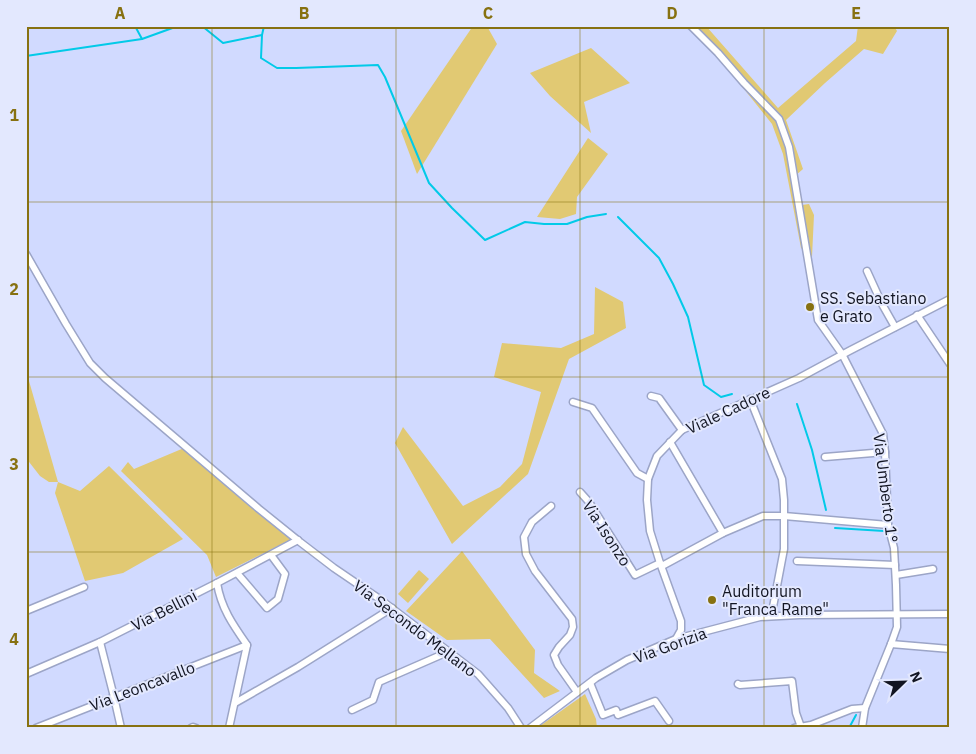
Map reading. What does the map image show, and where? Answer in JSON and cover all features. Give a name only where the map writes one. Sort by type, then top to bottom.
[{"type":"street","name":"Via Umberto 1°","points":[[692,26],[779,119],[789,147],[818,320],[842,354],[883,434],[888,525],[894,548],[896,575],[897,627],[892,644],[865,708],[862,728]]},
{"type":"street","name":"Via Secondo Mellano","points":[[26,254],[90,362],[105,378],[298,540],[450,651],[478,674],[508,708],[521,728]]},
{"type":"street","points":[[867,271],[895,327]]},
{"type":"street","name":"Viale Cadore","points":[[676,639],[681,630],[681,621],[650,531],[647,500],[648,479],[657,456],[682,430],[799,378],[950,299]]},
{"type":"street","points":[[917,315],[950,364]]},
{"type":"street","points":[[651,396],[660,398],[682,430]]},
{"type":"street","points":[[750,399],[782,479],[784,549],[770,616]]},
{"type":"street","points":[[574,402],[592,408],[637,473],[648,479]]},
{"type":"street","points":[[670,442],[723,533]]},
{"type":"street","points":[[825,457],[885,452]]},
{"type":"street","name":"Via Isonzo","points":[[580,492],[589,502],[635,575],[661,564]]},
{"type":"street","points":[[551,506],[532,522],[524,537],[526,554],[536,571],[572,619],[573,627],[570,635],[554,655],[558,665],[577,692]]},
{"type":"street","points":[[661,564],[723,533],[763,516],[784,516],[888,525]]},
{"type":"street","name":"Via Bellini","points":[[26,674],[100,642],[298,540]]},
{"type":"street","points":[[237,573],[267,608],[278,599],[285,574],[271,555]]},
{"type":"street","points":[[797,560],[895,565]]},
{"type":"street","points":[[896,575],[933,569]]},
{"type":"street","points":[[217,583],[219,596],[229,618],[247,645],[229,728]]},
{"type":"street","points":[[26,611],[84,587]]},
{"type":"street","points":[[235,703],[298,667],[392,608]]},
{"type":"street","name":"Via Gorizia","points":[[530,728],[577,692],[627,660],[676,639],[770,616],[950,614]]},
{"type":"street","points":[[100,642],[120,728]]},
{"type":"street","points":[[892,644],[950,650]]},
{"type":"street","name":"Via Leoncavallo","points":[[36,728],[247,645]]},
{"type":"street","points":[[352,710],[373,700],[379,682],[450,651]]},
{"type":"street","points":[[738,684],[740,686],[792,681],[797,727],[811,725],[852,709],[865,708]]},
{"type":"street","points":[[590,683],[603,715],[616,710],[618,715],[655,701],[669,721]]},
{"type":"street","points":[[191,728],[196,728]]},
{"type":"shaded area","points":[[473,26],[488,28],[497,44],[417,174],[401,131]]},
{"type":"shaded area","points":[[689,26],[706,26],[778,108],[856,41],[858,26],[894,26],[897,31],[883,54],[864,49],[786,120],[803,169],[795,176],[802,205],[809,204],[814,215],[812,257],[801,248],[783,154],[772,124],[716,54]]},
{"type":"shaded area","points":[[591,48],[630,83],[584,102],[591,133],[550,96],[530,73]]},
{"type":"shaded area","points":[[588,138],[608,154],[577,197],[576,214],[560,219],[537,217]]},
{"type":"shaded area","points":[[595,287],[623,302],[626,328],[569,359],[528,474],[452,544],[395,443],[403,427],[463,506],[500,487],[522,464],[541,392],[494,377],[502,343],[561,348],[594,334]]},
{"type":"shaded area","points":[[29,381],[58,482],[49,482],[40,476],[26,458],[26,382]]},
{"type":"shaded area","points":[[184,448],[292,539],[216,577],[207,555],[121,471],[128,462],[134,469]]},
{"type":"shaded area","points":[[109,466],[183,539],[123,573],[85,581],[55,493],[58,482],[80,491]]},
{"type":"shaded area","points":[[462,551],[535,650],[534,673],[560,691],[544,698],[490,639],[447,640],[406,611]]},
{"type":"shaded area","points":[[419,570],[429,579],[408,603],[398,594]]},
{"type":"shaded area","points":[[585,694],[596,719],[597,728],[537,728]]},
{"type":"waterway","points":[[135,26],[142,39]]},
{"type":"waterway","points":[[26,56],[142,39],[178,26]]},
{"type":"waterway","points":[[202,26],[223,43],[262,35]]},
{"type":"waterway","points":[[264,26],[261,58],[277,68],[378,65],[385,77],[429,183],[485,240],[525,222],[567,224],[587,217],[606,214]]},
{"type":"waterway","points":[[618,217],[659,258],[673,284],[688,317],[704,385],[721,397],[732,394]]},
{"type":"waterway","points":[[797,404],[812,450],[826,510]]},
{"type":"waterway","points":[[835,528],[884,531]]},
{"type":"waterway","points":[[849,728],[856,715]]},
{"type":"place","name":"SS. Sebastiano e Grato","points":[[810,307]]},
{"type":"place","name":"Auditorium \"Franca Rame\"","points":[[712,600]]}]
